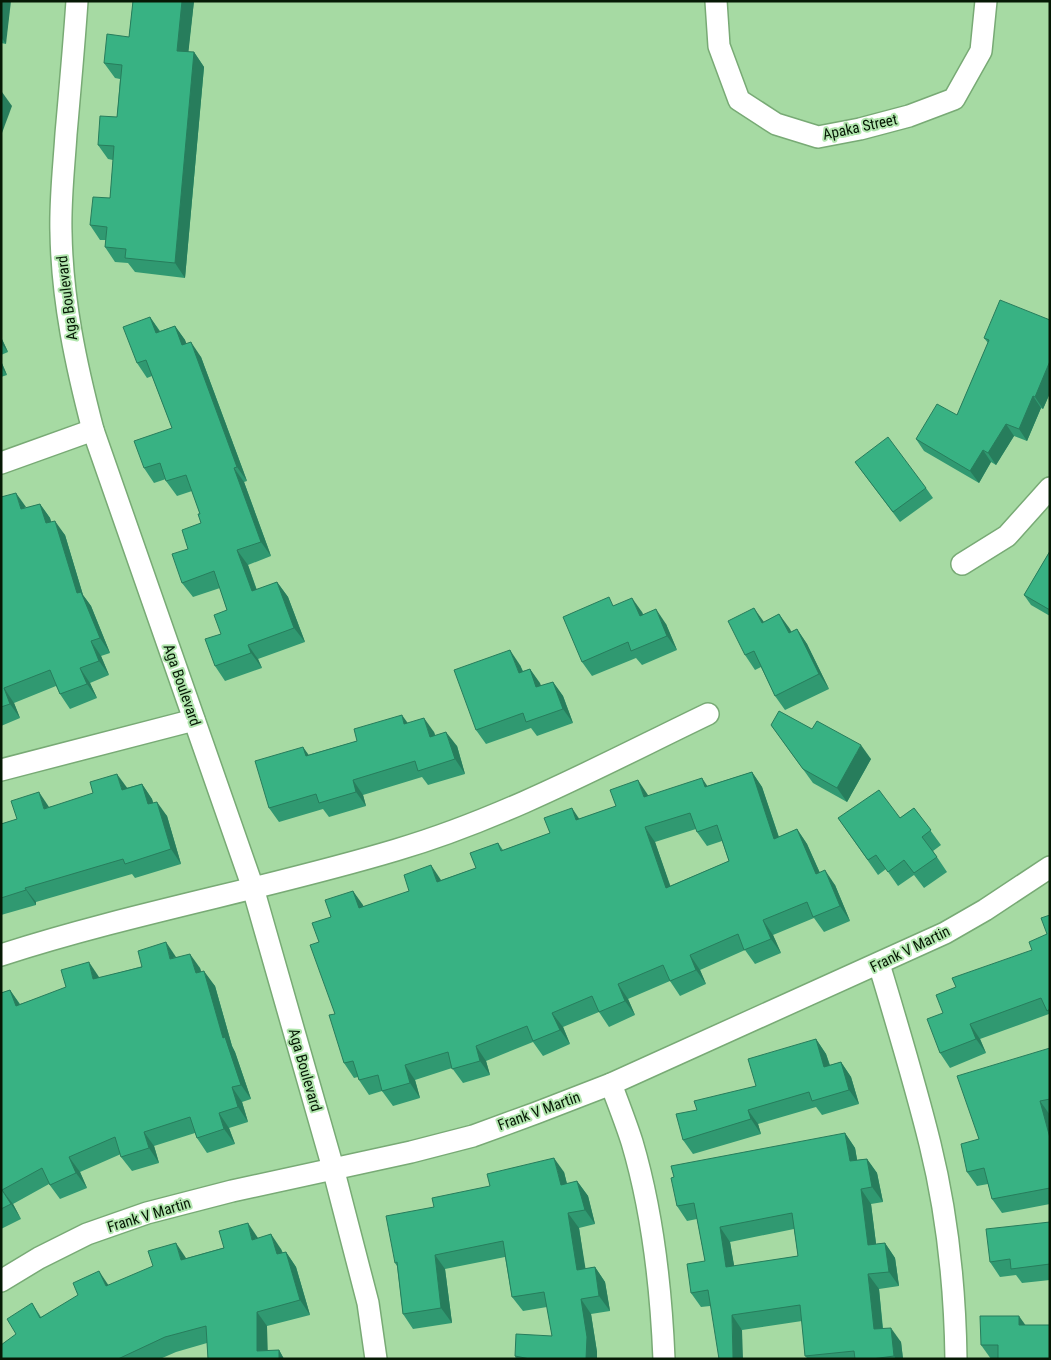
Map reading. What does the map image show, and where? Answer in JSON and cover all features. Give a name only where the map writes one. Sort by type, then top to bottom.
[{"type":"street","name":"Aga Boulevard","points":[[77,1],[62,187],[61,232],[63,278],[69,326],[79,376],[94,430],[253,888],[333,1168],[368,1303],[376,1359]]},
{"type":"street","name":"Apaka Street","points":[[716,1],[719,46],[739,100],[776,124],[818,137],[860,129],[909,116],[954,99],[981,51],[986,1]]},
{"type":"street","points":[[1,463],[94,430]]},
{"type":"street","points":[[962,564],[1007,536],[1050,488]]},
{"type":"street","points":[[1,955],[50,939],[396,850],[456,830],[513,807],[708,714]]},
{"type":"street","points":[[1,770],[194,720]]},
{"type":"street","name":"Frank V Martin","points":[[1,1281],[39,1258],[87,1234],[147,1213],[232,1191],[411,1152],[473,1136],[611,1084],[945,933],[985,910],[1050,867]]},
{"type":"street","points":[[879,964],[899,1029],[930,1145],[948,1249],[956,1359]]},
{"type":"street","points":[[611,1084],[632,1140],[644,1185],[658,1268],[664,1359]]},
{"type":"building","points":[[133,1],[182,1],[177,51],[194,52],[175,263],[125,258],[126,249],[105,247],[107,227],[90,225],[93,197],[110,198],[114,146],[98,145],[100,116],[117,117],[122,65],[104,63],[107,34],[129,37]]},
{"type":"building","points":[[1000,300],[1050,320],[1050,361],[1019,429],[1006,424],[988,453],[983,450],[970,471],[916,439],[937,404],[957,415],[989,340],[984,338]]},
{"type":"building","points":[[150,317],[156,333],[175,326],[182,345],[191,342],[237,467],[234,468],[261,542],[237,550],[252,591],[277,582],[294,628],[248,645],[251,653],[215,666],[205,639],[221,634],[214,615],[227,610],[214,571],[182,583],[172,554],[188,549],[182,530],[201,523],[198,514],[200,514],[186,475],[166,481],[160,463],[144,468],[134,441],[172,428],[146,360],[137,363],[123,327]]},
{"type":"building","points":[[888,437],[926,488],[893,512],[855,462]]},
{"type":"building","points":[[16,493],[21,509],[40,504],[46,523],[55,521],[77,593],[81,592],[100,638],[91,641],[99,661],[80,668],[87,684],[60,694],[50,670],[4,688],[10,704],[1,707],[1,497]]},
{"type":"building","points":[[1050,551],[1050,610],[1024,595]]},
{"type":"building","points":[[609,597],[613,606],[632,598],[640,616],[656,609],[667,636],[631,651],[628,642],[582,662],[563,617]]},
{"type":"building","points":[[754,608],[762,623],[779,614],[789,633],[797,629],[819,674],[775,696],[754,651],[745,655],[728,621]]},
{"type":"building","points":[[510,650],[519,673],[530,669],[536,687],[553,682],[563,709],[526,722],[523,713],[476,730],[454,670]]},
{"type":"building","points":[[779,711],[812,729],[817,721],[861,745],[837,788],[803,769],[771,725]]},
{"type":"building","points":[[402,715],[404,724],[424,718],[430,737],[446,732],[455,759],[418,771],[415,761],[353,780],[356,792],[319,803],[316,794],[269,808],[255,761],[303,747],[306,756],[357,741],[354,729]]},
{"type":"building","points":[[752,772],[774,839],[797,829],[816,874],[825,870],[840,906],[813,917],[807,902],[763,920],[771,939],[744,950],[738,934],[690,955],[696,970],[670,981],[663,965],[618,984],[625,1001],[599,1012],[592,996],[552,1013],[560,1030],[533,1041],[527,1026],[476,1046],[480,1061],[452,1069],[448,1052],[405,1065],[410,1083],[382,1091],[378,1075],[359,1080],[353,1061],[344,1063],[329,1015],[335,1014],[310,945],[319,942],[312,923],[331,917],[325,900],[353,891],[359,908],[409,891],[404,875],[431,865],[437,882],[476,868],[470,853],[498,843],[501,851],[550,833],[544,818],[572,808],[576,820],[616,806],[610,790],[638,780],[644,797],[702,778],[705,787]],"holes":[[[690,813],[697,832],[717,825],[729,861],[666,888],[645,827]]]},
{"type":"building","points":[[117,774],[122,790],[142,784],[148,804],[157,802],[171,849],[125,864],[123,859],[25,888],[26,890],[1,898],[1,824],[17,819],[11,801],[39,792],[44,809],[93,793],[90,782]]},
{"type":"building","points":[[879,790],[900,818],[914,808],[931,830],[922,837],[937,857],[914,873],[904,860],[888,872],[876,855],[868,860],[838,818]]},
{"type":"building","points":[[1050,915],[1050,1009],[1047,1011],[1041,998],[970,1024],[976,1039],[940,1053],[927,1019],[943,1013],[936,995],[956,987],[952,978],[1032,950],[1029,942],[1047,934],[1041,918]]},
{"type":"building","points":[[166,942],[170,959],[190,954],[196,973],[204,971],[223,1038],[225,1037],[241,1085],[232,1087],[238,1107],[219,1113],[224,1129],[197,1138],[190,1117],[144,1132],[149,1148],[121,1157],[115,1137],[69,1157],[76,1173],[50,1185],[42,1168],[2,1190],[11,1204],[1,1209],[1,993],[10,990],[16,1006],[66,987],[61,970],[89,962],[93,979],[142,967],[138,951]]},
{"type":"building","points":[[816,1039],[824,1067],[841,1062],[849,1090],[812,1101],[809,1092],[748,1110],[751,1119],[683,1140],[676,1114],[697,1110],[694,1101],[756,1086],[748,1059]]},
{"type":"building","points":[[1050,1048],[1050,1099],[1040,1101],[1050,1138],[1050,1188],[992,1199],[984,1168],[967,1172],[961,1144],[979,1139],[957,1076]]},
{"type":"building","points":[[845,1133],[850,1161],[867,1159],[872,1187],[861,1189],[868,1245],[885,1243],[889,1272],[868,1274],[874,1329],[891,1328],[894,1356],[855,1359],[854,1351],[805,1356],[800,1305],[732,1315],[733,1359],[719,1359],[708,1290],[691,1293],[687,1264],[705,1261],[694,1203],[677,1206],[671,1178],[674,1177],[671,1166]],"holes":[[[792,1213],[798,1256],[726,1267],[720,1227]]]},
{"type":"building","points":[[554,1158],[561,1185],[577,1181],[585,1210],[568,1213],[577,1270],[595,1267],[599,1296],[581,1299],[587,1337],[586,1359],[530,1359],[515,1356],[516,1334],[552,1336],[544,1292],[512,1297],[503,1241],[435,1255],[441,1308],[403,1314],[397,1262],[395,1263],[386,1216],[434,1207],[432,1198],[490,1186],[487,1174]]},
{"type":"building","points":[[1050,1222],[1050,1264],[1011,1269],[1010,1259],[990,1262],[986,1229]]},
{"type":"building","points":[[248,1223],[252,1240],[271,1234],[277,1254],[286,1252],[300,1300],[257,1312],[257,1351],[279,1350],[279,1359],[208,1359],[206,1326],[165,1337],[118,1359],[2,1359],[1,1345],[16,1334],[7,1319],[32,1303],[40,1318],[78,1295],[73,1283],[99,1271],[106,1286],[153,1266],[148,1251],[176,1243],[181,1260],[224,1248],[219,1231]]},
{"type":"building","points":[[980,1316],[1019,1316],[1019,1325],[1050,1325],[1050,1359],[998,1359],[998,1345],[981,1345]]}]
